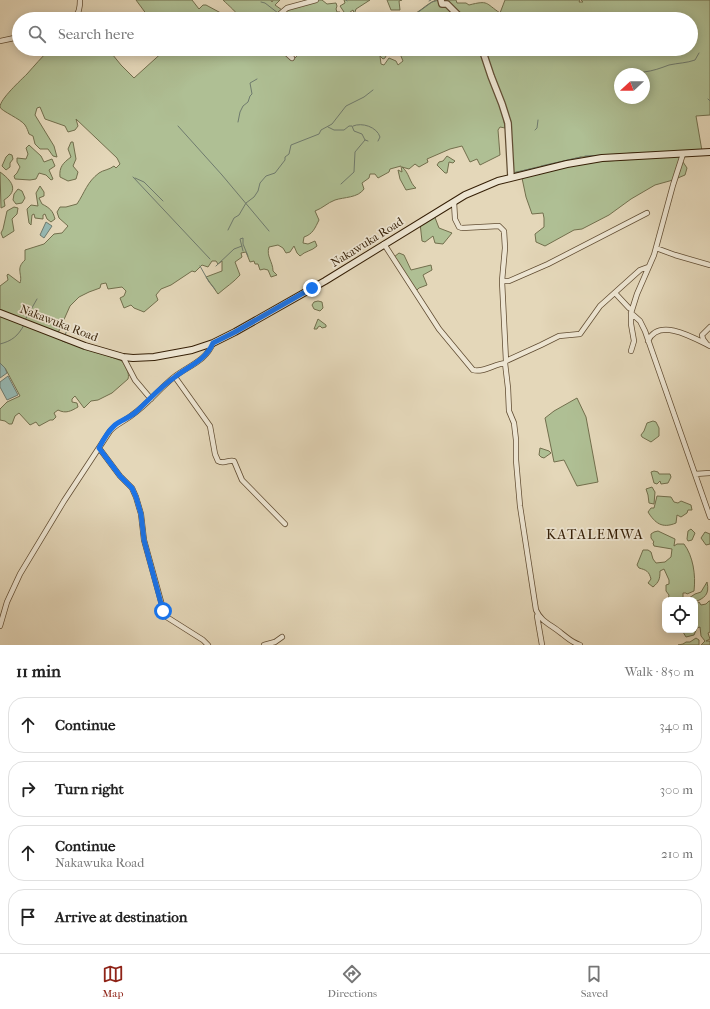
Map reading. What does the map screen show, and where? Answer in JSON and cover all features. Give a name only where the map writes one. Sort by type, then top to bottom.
[{"type":"main road","name":"Nakawuka Road","points":[[0,313],[85,346],[123,357],[154,357],[185,351],[213,343],[235,332],[321,283],[474,190],[511,177],[567,164],[602,158],[710,152]]},
{"type":"street","points":[[79,12],[80,0]]},
{"type":"street","points":[[282,12],[287,8],[316,0]]},
{"type":"street","points":[[441,2],[447,4],[455,12]]},
{"type":"street","points":[[0,41],[12,38]]},
{"type":"street","points":[[484,56],[508,123],[511,177]]},
{"type":"street","points":[[631,350],[634,341],[631,324],[632,311],[648,266],[654,255],[683,154]]},
{"type":"street","points":[[454,202],[456,219],[459,227],[499,226],[504,231],[505,248],[502,281],[505,362],[509,411],[514,423],[520,506],[542,645]]},
{"type":"street","points":[[502,281],[509,281],[548,264],[647,214]]},
{"type":"street","points":[[384,244],[392,254],[439,329],[473,370],[480,370],[493,366],[497,363],[505,362],[541,346],[558,336],[580,334],[600,306],[640,270],[648,266]]},
{"type":"street","points":[[656,248],[710,265]]},
{"type":"street","points":[[615,293],[640,321],[710,517]]},
{"type":"street","points":[[708,346],[702,335],[710,327]]},
{"type":"street","points":[[648,341],[652,335],[661,330],[687,334],[708,346]]},
{"type":"street","points":[[645,333],[652,335]]},
{"type":"street","points":[[0,626],[7,602],[20,574],[60,507],[110,431],[115,425],[132,415],[156,392],[175,377],[200,360],[211,349],[213,343]]},
{"type":"street","points":[[123,357],[135,380],[150,399]]},
{"type":"street","points":[[175,377],[210,428],[215,454],[218,460],[222,462],[234,461],[242,480],[285,524]]},
{"type":"street","points":[[99,448],[120,476],[132,488],[136,497],[141,514],[144,540],[164,616],[203,640],[208,645]]},
{"type":"street","points":[[695,474],[710,473]]},
{"type":"street","points":[[536,610],[541,619],[563,633],[568,640],[580,645]]},
{"type":"street","points":[[264,645],[275,642],[282,637]]},
{"type":"green space","points":[[136,0],[192,0],[199,9],[203,5],[206,5],[219,12],[145,12]]},
{"type":"green space","points":[[223,0],[271,0],[272,2],[273,0],[280,0],[275,5],[282,10],[280,12],[235,11]]},
{"type":"green space","points":[[322,0],[327,4],[336,3],[337,12],[286,12],[290,8]]},
{"type":"green space","points":[[344,0],[370,0],[356,9],[355,12],[353,10],[350,12],[344,12],[340,6],[345,3]]},
{"type":"green space","points":[[387,0],[402,0],[399,1],[400,10],[391,10]]},
{"type":"green space","points":[[436,0],[441,0],[452,12],[417,12]]},
{"type":"green space","points":[[446,0],[456,0],[457,3],[466,3],[469,5],[486,3],[499,12],[456,12]]},
{"type":"green space","points":[[505,0],[580,0],[579,2],[583,2],[581,0],[710,0],[710,115],[696,116],[702,151],[633,153],[581,157],[513,173],[510,128],[486,56],[698,56],[698,12],[500,12]]},
{"type":"green space","points":[[44,56],[114,56],[134,78],[158,56],[292,56],[295,58],[297,56],[380,56],[381,64],[384,65],[389,58],[396,61],[398,65],[403,61],[401,56],[483,56],[498,99],[505,128],[500,127],[498,130],[500,155],[480,165],[477,159],[470,162],[462,146],[450,149],[427,159],[428,162],[419,167],[415,164],[409,169],[402,167],[416,188],[406,190],[400,179],[398,170],[402,172],[401,166],[390,169],[389,172],[378,178],[375,174],[370,174],[369,178],[362,183],[364,189],[361,192],[351,197],[335,200],[315,211],[319,220],[312,232],[304,237],[303,243],[308,244],[315,241],[317,246],[315,248],[300,256],[294,246],[290,252],[286,253],[283,248],[278,245],[269,247],[268,253],[273,271],[277,275],[271,277],[268,270],[260,270],[258,264],[255,264],[254,261],[250,262],[246,252],[241,253],[242,257],[235,262],[240,275],[218,294],[206,277],[222,271],[222,261],[218,264],[216,261],[212,261],[208,267],[202,265],[195,272],[192,271],[171,285],[161,289],[156,295],[158,300],[144,312],[134,308],[131,305],[124,308],[120,298],[124,296],[126,291],[122,287],[108,289],[106,283],[101,284],[100,288],[79,297],[70,306],[58,333],[0,310],[0,286],[8,280],[8,274],[20,283],[20,266],[25,260],[25,250],[44,244],[54,234],[62,233],[68,226],[59,218],[57,212],[60,207],[77,204],[95,176],[114,166],[116,168],[120,164],[117,158],[76,119],[78,126],[75,130],[68,132],[65,126],[45,119],[40,107],[37,108],[35,115],[54,146],[57,157],[53,156],[48,149],[40,149],[35,144],[33,136],[29,134],[25,125],[0,107],[3,99]]},
{"type":"green space","points":[[380,56],[386,56],[385,58],[383,59]]},
{"type":"green space","points":[[71,142],[73,142],[76,159],[73,166],[78,172],[76,179],[68,181],[60,177],[60,170],[66,161],[71,157],[68,149]]},
{"type":"green space","points":[[29,145],[41,156],[44,162],[52,159],[55,166],[49,170],[53,179],[51,180],[46,175],[39,173],[36,179],[15,179],[14,176],[20,167],[17,162],[17,158],[26,159],[28,154],[26,148]]},
{"type":"green space","points":[[9,154],[12,155],[13,159],[10,163],[10,167],[6,170],[2,166]]},
{"type":"green space","points":[[447,156],[455,161],[453,163],[449,162],[447,173],[445,173],[437,165]]},
{"type":"green space","points":[[679,156],[687,168],[685,175],[655,185],[631,199],[609,215],[582,229],[574,230],[545,246],[536,242],[535,234],[544,227],[543,213],[532,214],[526,197],[522,178],[579,163]]},
{"type":"green space","points":[[0,172],[8,178],[13,189],[12,193],[4,200],[5,206],[1,208]]},
{"type":"green space","points":[[40,186],[44,192],[44,196],[39,198],[42,204],[49,208],[55,219],[51,222],[47,219],[45,214],[43,215],[43,219],[35,218],[34,214],[32,215],[31,225],[29,223],[27,209],[31,205],[38,206],[36,193]]},
{"type":"green space","points":[[18,189],[22,191],[25,198],[22,203],[16,204],[13,200],[14,194]]},
{"type":"green space","points":[[14,207],[18,208],[17,214],[12,219],[14,231],[3,238],[1,233],[7,211]]},
{"type":"green space","points":[[434,215],[439,228],[452,233],[443,244],[435,243],[433,236],[425,242],[422,241],[420,223]]},
{"type":"green space","points":[[399,253],[404,255],[411,270],[431,265],[432,270],[423,275],[427,285],[419,288],[415,292],[394,257]]},
{"type":"green space","points":[[314,302],[322,302],[323,308],[320,311],[314,309],[312,305]]},
{"type":"green space","points":[[0,316],[122,361],[128,372],[128,379],[112,393],[98,400],[91,401],[84,408],[75,396],[72,399],[72,402],[77,403],[78,407],[66,412],[58,410],[54,413],[56,417],[53,420],[39,426],[36,422],[30,425],[19,413],[15,416],[12,424],[0,420],[0,409],[7,402],[20,396],[5,368],[0,363]]},
{"type":"green space","points":[[318,319],[326,325],[326,327],[322,328],[320,326],[317,329],[314,329]]},
{"type":"green space","points":[[577,398],[586,417],[598,482],[577,486],[564,460],[554,462],[545,418]]},
{"type":"green space","points":[[653,421],[656,422],[659,428],[659,436],[651,442],[641,435],[647,423]]},
{"type":"green space","points":[[540,448],[551,453],[544,458],[541,457],[539,455]]},
{"type":"green space","points":[[651,472],[658,472],[659,474],[670,474],[671,477],[668,483],[661,484],[660,481],[657,484],[654,483]]},
{"type":"green space","points":[[652,487],[655,492],[654,504],[649,503],[646,489]]},
{"type":"green space","points":[[657,496],[671,497],[674,502],[678,503],[681,501],[691,505],[692,510],[688,510],[687,513],[681,517],[677,515],[676,523],[671,525],[659,524],[648,512],[651,508],[654,508]]},
{"type":"green space","points":[[691,529],[695,533],[692,540],[688,541],[688,531]]},
{"type":"green space","points":[[658,531],[675,539],[674,546],[677,544],[684,544],[692,560],[695,579],[694,591],[687,594],[683,593],[683,597],[669,597],[666,591],[666,585],[669,584],[669,580],[664,569],[660,571],[657,584],[653,587],[648,583],[651,579],[650,576],[645,570],[639,568],[637,565],[643,550],[648,550],[651,552],[656,563],[665,562],[671,557],[672,549],[654,546],[651,534]]},
{"type":"green space","points":[[705,532],[710,534],[710,544],[706,545],[701,538]]},
{"type":"green space","points":[[707,582],[708,590],[704,597],[698,600],[698,597],[690,597],[701,592]]},
{"type":"green space","points":[[710,601],[710,632],[708,633],[710,639],[706,641],[710,641],[710,645],[701,645],[705,641],[701,636],[700,627],[698,628],[698,602],[701,605]]},
{"type":"green space","points":[[684,633],[695,633],[694,635],[686,637]]},
{"type":"green space","points":[[696,638],[699,640],[699,645],[678,645],[690,642]]},
{"type":"water","points":[[46,222],[52,226],[44,238],[40,235]]},
{"type":"water","points":[[0,363],[5,368],[7,373],[0,378]]},
{"type":"water","points":[[8,376],[18,395],[7,400],[0,387],[0,382]]},
{"type":"waterway","points":[[418,12],[432,2],[439,0]]},
{"type":"waterway","points":[[261,2],[265,3],[277,12]]},
{"type":"waterway","points":[[446,7],[451,12]]},
{"type":"waterway","points":[[650,71],[669,65],[689,62],[695,60],[697,56]]},
{"type":"waterway","points":[[238,122],[240,112],[252,94],[250,83],[257,79]]},
{"type":"waterway","points":[[228,230],[234,218],[239,215],[246,203],[254,197],[258,191],[260,183],[266,176],[275,173],[285,160],[285,157],[289,154],[291,145],[319,134],[321,130],[332,124],[346,106],[364,97],[373,90]]},
{"type":"waterway","points":[[535,130],[537,128],[538,120]]},
{"type":"waterway","points":[[353,126],[365,125],[373,128],[380,137],[378,141]]},
{"type":"waterway","points":[[178,126],[269,231]]},
{"type":"waterway","points":[[328,127],[334,130],[344,130],[349,126],[352,126],[354,131],[362,134],[365,140],[368,141]]},
{"type":"waterway","points":[[341,184],[354,172],[355,152],[365,140]]},
{"type":"waterway","points":[[585,156],[640,153]]},
{"type":"waterway","points":[[541,166],[581,157]]},
{"type":"waterway","points":[[513,173],[538,167]]},
{"type":"waterway","points":[[133,177],[210,259]]},
{"type":"waterway","points":[[135,178],[144,182],[163,201]]},
{"type":"waterway","points":[[421,218],[427,215]]},
{"type":"waterway","points":[[404,229],[417,221]]},
{"type":"waterway","points":[[243,251],[240,239],[243,238],[243,244],[248,256]]},
{"type":"waterway","points":[[374,247],[378,245]]},
{"type":"waterway","points":[[216,266],[234,249],[242,246]]},
{"type":"waterway","points":[[348,263],[353,261]]},
{"type":"waterway","points":[[320,281],[345,265]]},
{"type":"waterway","points":[[200,266],[209,282],[215,289]]},
{"type":"waterway","points":[[291,297],[295,295]]},
{"type":"waterway","points":[[25,320],[37,299]]},
{"type":"waterway","points":[[0,344],[14,338],[24,325]]},
{"type":"waterway","points":[[65,335],[68,328]]},
{"type":"waterway","points":[[63,340],[62,341],[68,343]]},
{"type":"district","name":"KATALEMWA","points":[[595,534]]},
{"type":"route","points":[[163,611],[144,540],[141,514],[136,497],[132,488],[120,476],[99,448],[115,425],[132,415],[156,392],[200,360],[211,349],[213,343],[312,288]]}]
